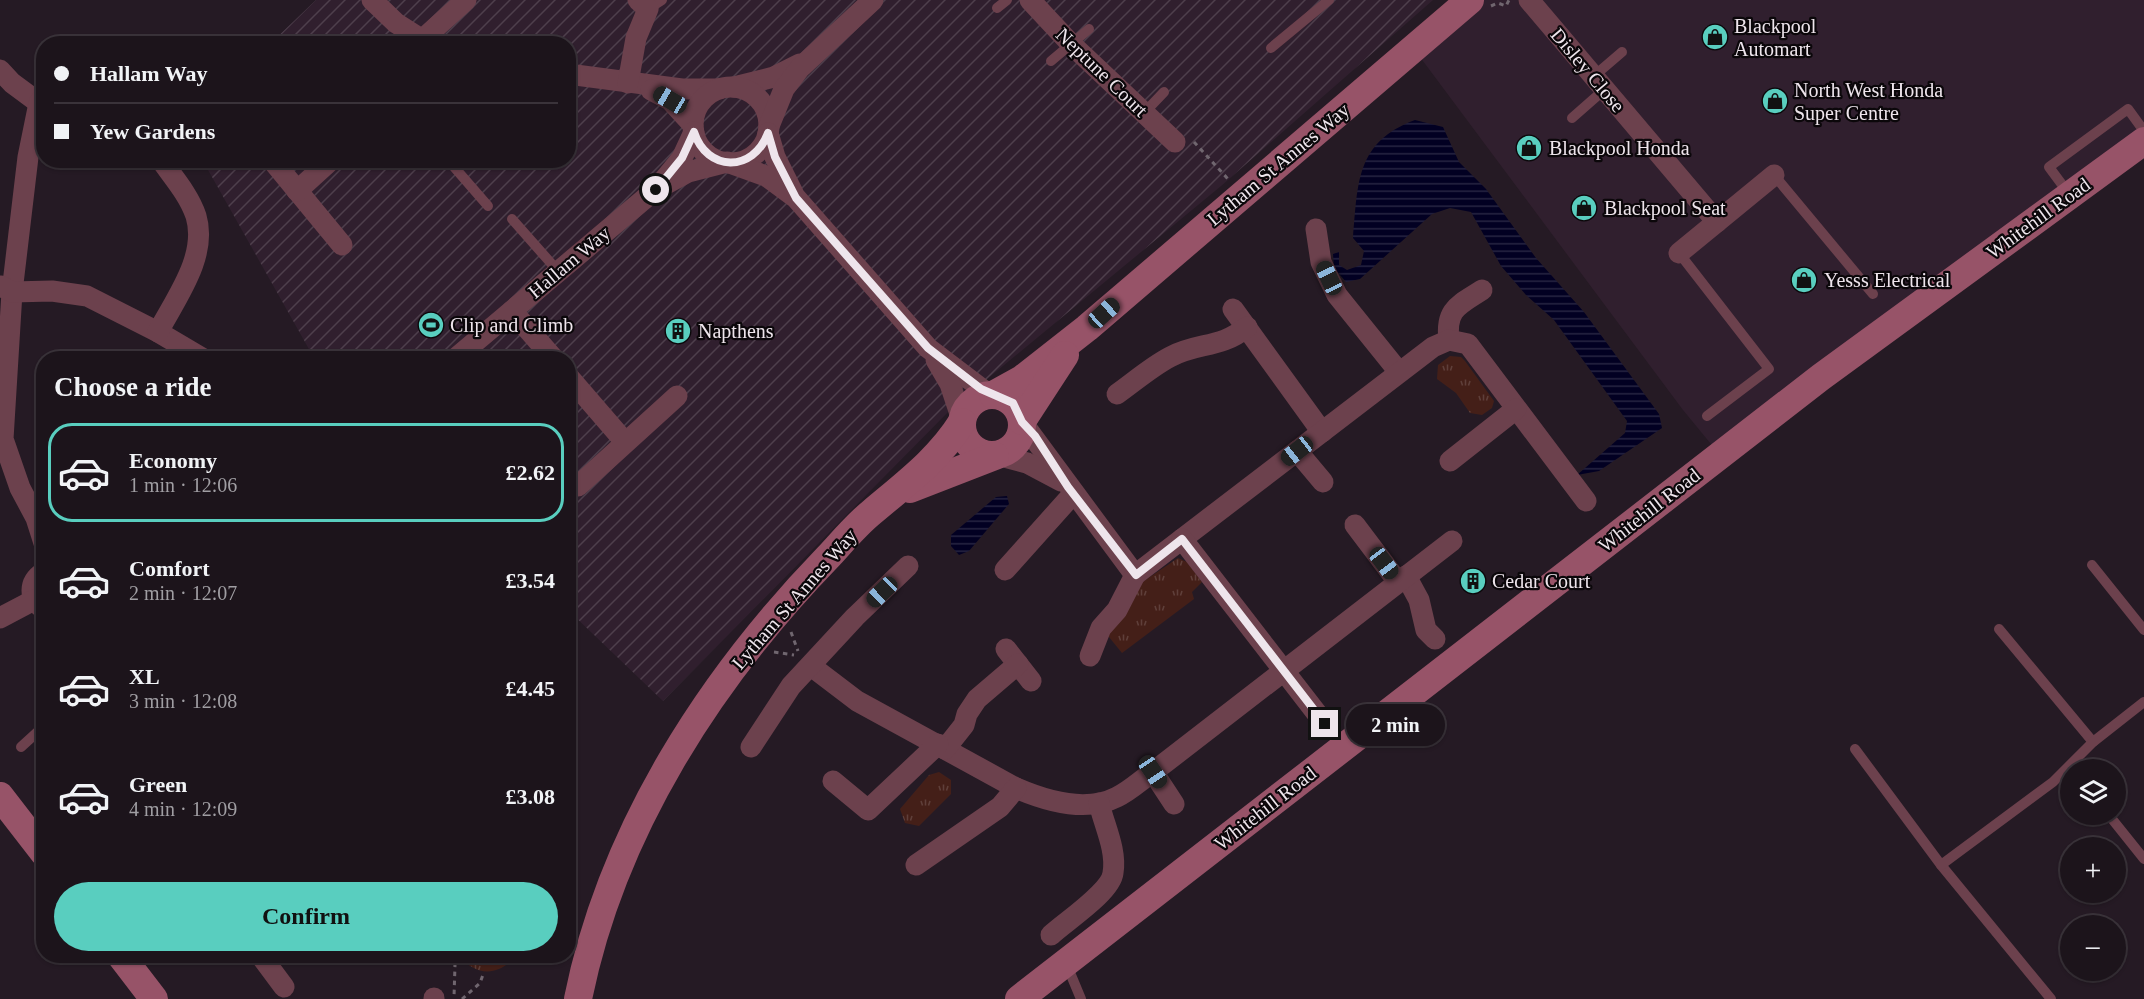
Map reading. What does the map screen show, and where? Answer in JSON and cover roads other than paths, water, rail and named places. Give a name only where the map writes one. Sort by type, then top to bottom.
[{"type":"main road","name":"Lytham St Annes Way","points":[[992,395],[1022,379],[1086,328],[1470,0]]},
{"type":"main road","name":"Whitehill Road","points":[[1019,999],[1821,377],[2144,141]]},
{"type":"main road","name":"Lytham St Annes Way","points":[[1022,422],[1059,363],[1086,328]]},
{"type":"main road","points":[[992,395],[1004,397],[1013,403],[1022,422],[1017,442],[1008,451],[996,456],[982,454],[969,446],[962,432],[962,421],[971,403],[992,395]]},
{"type":"main road","name":"Lytham St Annes Way","points":[[578,999],[601,917],[627,845],[660,778],[733,666],[796,590],[860,523],[937,455],[962,421]]},
{"type":"main road","name":"Lytham St Annes Way","points":[[888,500],[996,456]]},
{"type":"main road","points":[[0,796],[36,843]]},
{"type":"main road","points":[[126,963],[154,999]]},
{"type":"street","points":[[372,0],[396,23],[418,36]]},
{"type":"street","points":[[431,36],[466,0]]},
{"type":"street","points":[[729,162],[740,161],[758,151],[784,89],[813,55],[873,0]]},
{"type":"street","name":"Neptune Court","points":[[1030,0],[1071,44],[1175,142]]},
{"type":"street","name":"Disley Close","points":[[1529,0],[1717,222]]},
{"type":"street","points":[[628,82],[636,38],[649,3]]},
{"type":"street","points":[[693,128],[700,103],[727,88],[774,77],[813,55]]},
{"type":"street","points":[[0,70],[12,83],[36,97]]},
{"type":"street","points":[[576,75],[682,89],[743,89],[759,100],[765,108],[775,157],[796,198]]},
{"type":"street","points":[[628,82],[656,92],[670,100],[693,128],[702,149],[718,160],[766,176],[796,198],[928,348],[950,384],[962,421]]},
{"type":"street","points":[[36,122],[6,289],[2,439],[20,488],[36,518]]},
{"type":"street","name":"Hallam Way","points":[[656,190],[682,158],[693,128]]},
{"type":"street","name":"Hallam Way","points":[[464,351],[557,270],[656,190],[688,172],[729,162]]},
{"type":"street","points":[[158,332],[195,261],[196,217],[190,202],[167,168]]},
{"type":"street","points":[[278,168],[342,245]]},
{"type":"street","points":[[297,191],[322,168]]},
{"type":"street","points":[[1679,253],[1774,176]]},
{"type":"street","points":[[1317,229],[1321,261],[1337,295],[1399,372]]},
{"type":"street","points":[[6,289],[52,291],[87,296],[158,332],[186,351]]},
{"type":"street","points":[[1449,340],[1447,325],[1453,310],[1482,290]]},
{"type":"street","points":[[1233,309],[1322,432]]},
{"type":"street","points":[[512,310],[547,351]]},
{"type":"street","points":[[1117,394],[1170,356],[1222,343],[1247,327]]},
{"type":"street","points":[[1090,656],[1101,628],[1118,610],[1136,575],[1399,372],[1433,347],[1449,340],[1468,344],[1586,501]]},
{"type":"street","points":[[928,348],[992,395]]},
{"type":"street","points":[[576,385],[625,442]]},
{"type":"street","points":[[578,486],[677,396]]},
{"type":"street","points":[[1450,460],[1516,409]]},
{"type":"street","points":[[1022,422],[1035,436],[1071,490],[1136,575]]},
{"type":"street","points":[[1297,451],[1323,482]]},
{"type":"street","points":[[996,456],[1039,468],[1071,490]]},
{"type":"street","points":[[1005,570],[1071,490]]},
{"type":"street","points":[[1354,525],[1419,600],[1426,630],[1435,639]]},
{"type":"street","points":[[1182,539],[1325,724]]},
{"type":"street","points":[[810,666],[856,701],[1016,788],[1040,798],[1063,803],[1099,803],[1117,797],[1153,772],[1452,541]]},
{"type":"street","points":[[751,747],[792,686],[855,617],[908,566]]},
{"type":"street","points":[[36,578],[31,587],[36,598]]},
{"type":"street","points":[[0,618],[36,605]]},
{"type":"street","points":[[833,781],[868,810],[942,747],[964,725],[967,714],[977,699],[1012,656],[1032,681]]},
{"type":"street","points":[[1153,772],[1174,804]]},
{"type":"street","points":[[916,865],[1000,807],[1016,788]]},
{"type":"street","points":[[1050,935],[1108,887],[1114,872],[1111,844],[1099,803]]},
{"type":"street","points":[[266,963],[285,987]]},
{"type":"lane","points":[[997,8],[1007,0]]},
{"type":"lane","points":[[1271,48],[1329,0]]},
{"type":"lane","points":[[1051,61],[1089,29]]},
{"type":"lane","points":[[1572,118],[1622,52]]},
{"type":"lane","points":[[1144,113],[1164,92]]},
{"type":"lane","points":[[2069,194],[2049,167],[2128,109],[2144,131]]},
{"type":"lane","points":[[455,168],[488,206]]},
{"type":"lane","points":[[1774,176],[1873,294]]},
{"type":"lane","points":[[512,219],[557,270]]},
{"type":"lane","points":[[1679,253],[1769,369],[1707,416]]},
{"type":"lane","points":[[2092,565],[2144,630]]},
{"type":"lane","points":[[2000,629],[2093,742]]},
{"type":"lane","points":[[2079,759],[2093,742],[2144,702]]},
{"type":"lane","points":[[21,747],[36,733]]},
{"type":"lane","points":[[1855,749],[1941,865],[2051,999]]},
{"type":"lane","points":[[1941,865],[2060,776]]},
{"type":"lane","points":[[2117,825],[2144,859]]},
{"type":"lane","points":[[1065,963],[1081,999]]},
{"type":"water","points":[[1415,120],[1443,127],[1459,162],[1486,189],[1536,258],[1584,312],[1659,414],[1662,428],[1599,471],[1577,475],[1625,433],[1627,421],[1554,320],[1526,295],[1501,266],[1471,212],[1450,208],[1432,214],[1360,279],[1346,282],[1334,268],[1333,254],[1339,252],[1339,265],[1347,270],[1361,265],[1364,251],[1353,238],[1356,199],[1364,166],[1371,152],[1381,140],[1396,129]]},
{"type":"water","points":[[1007,496],[1009,504],[969,551],[959,555],[951,546],[951,535],[996,497]]},
{"type":"place","name":"Blackpool Automart","points":[[1715,37]]},
{"type":"place","name":"North West Honda Super Centre","points":[[1775,101]]},
{"type":"place","name":"Blackpool Honda","points":[[1529,148]]},
{"type":"place","name":"Blackpool Seat","points":[[1584,208]]},
{"type":"place","name":"Yesss Electrical","points":[[1804,280]]},
{"type":"place","name":"Clip and Climb","points":[[431,325]]},
{"type":"place","name":"Napthens","points":[[678,331]]},
{"type":"place","name":"Cedar Court","points":[[1473,581]]}]
